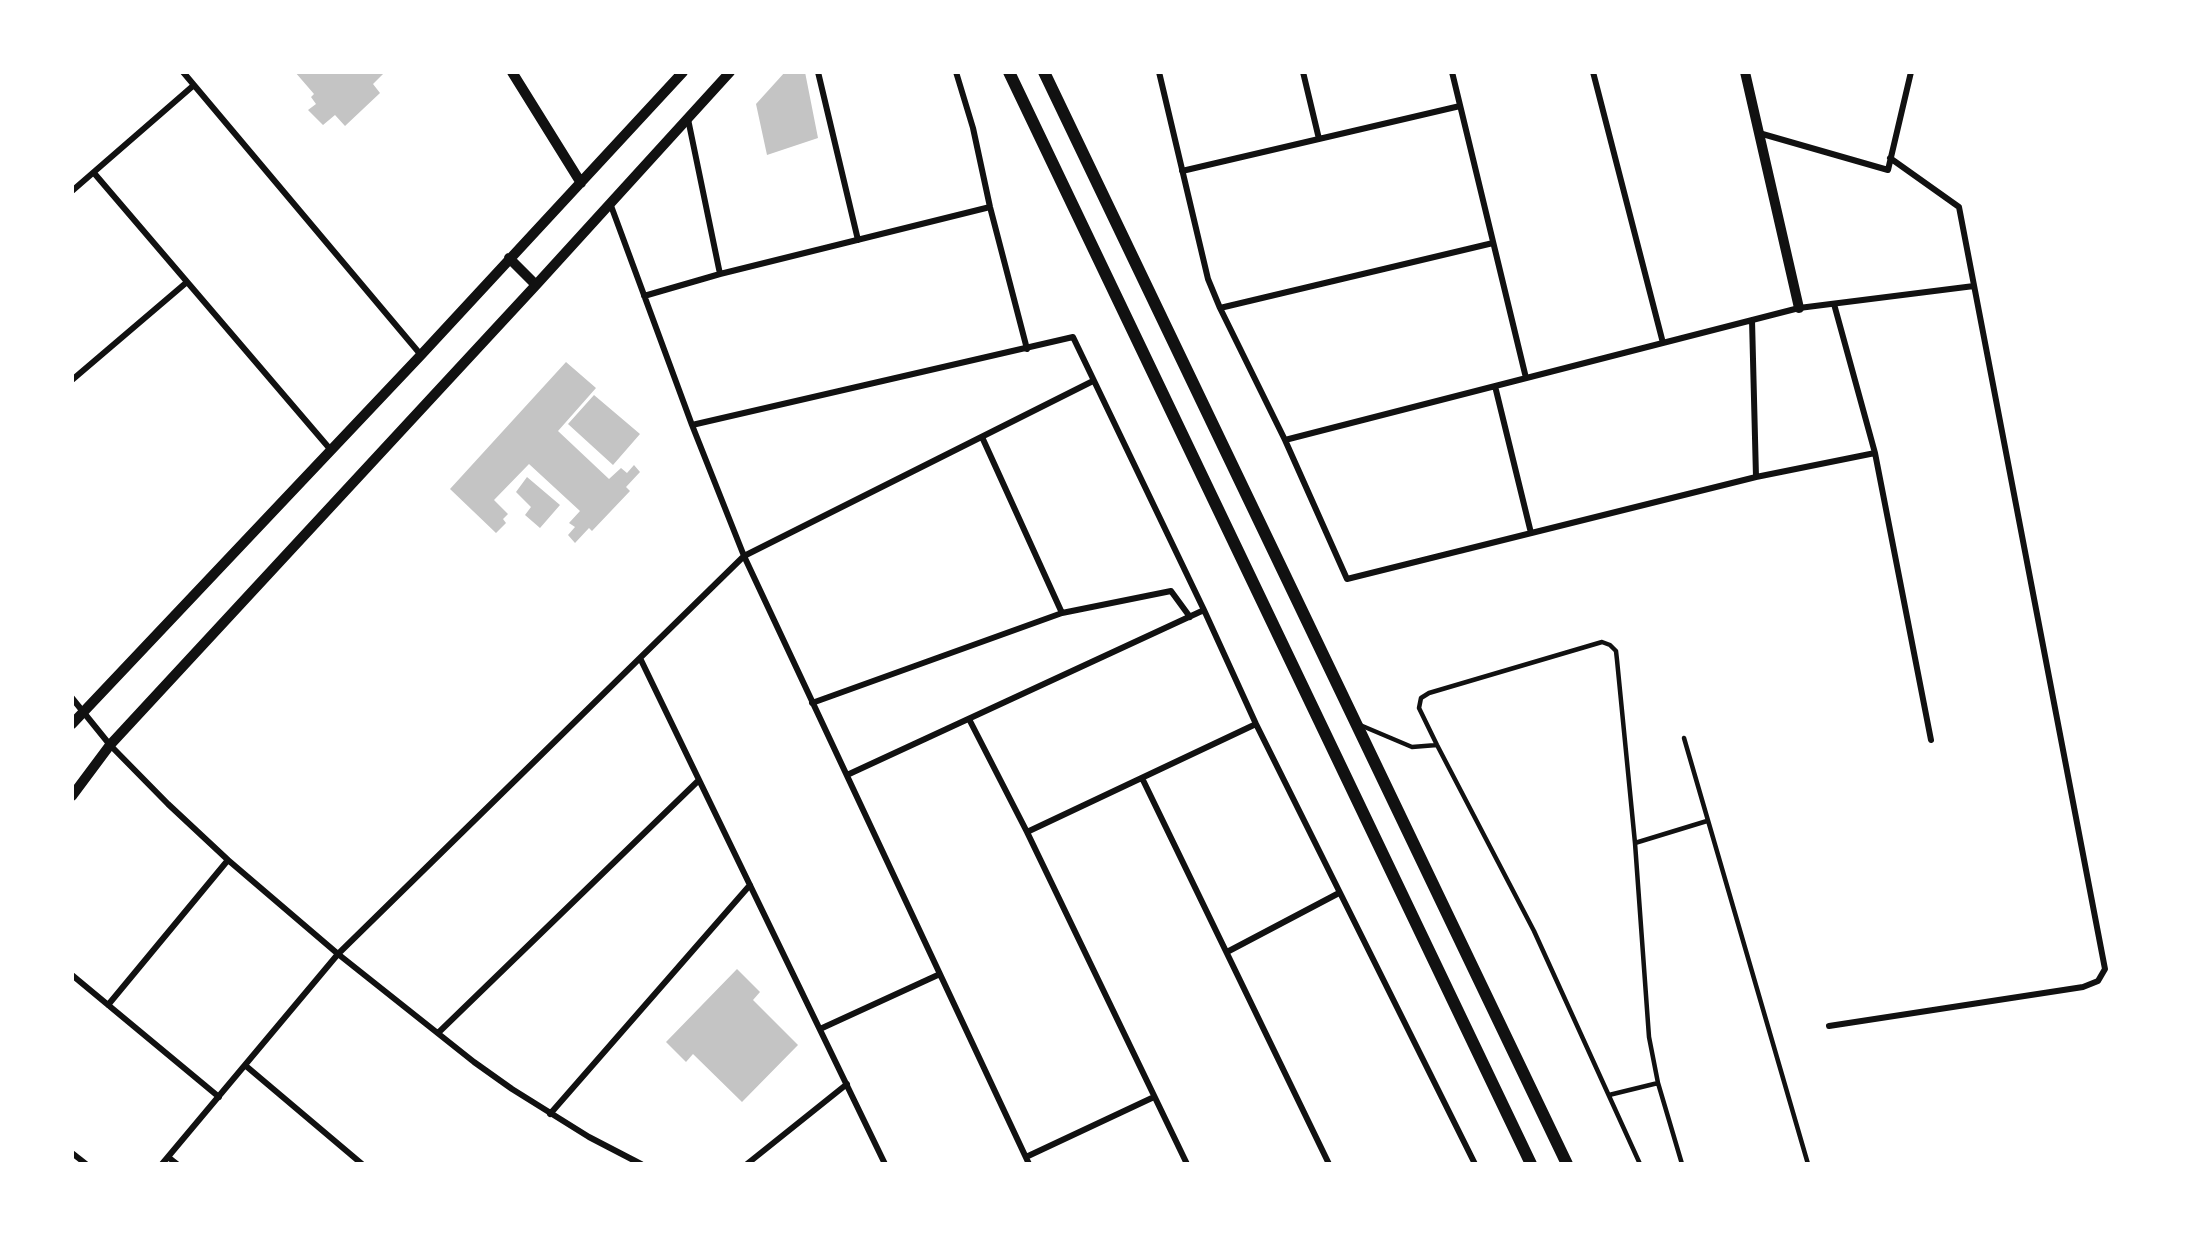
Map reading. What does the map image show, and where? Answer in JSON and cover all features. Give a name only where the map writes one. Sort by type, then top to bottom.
[{"type":"main road","points":[[1009,72],[1531,1164]]},
{"type":"main road","points":[[1044,72],[1567,1164]]},
{"type":"street","points":[[183,72],[421,355]]},
{"type":"street","points":[[512,72],[581,183]]},
{"type":"street","points":[[72,724],[421,355],[683,72]]},
{"type":"street","points":[[72,796],[110,745],[730,72]]},
{"type":"street","points":[[818,72],[858,240]]},
{"type":"street","points":[[956,72],[973,128],[990,207],[1027,349]]},
{"type":"street","points":[[1159,72],[1208,279],[1285,440],[1347,579],[1756,477],[1875,453]]},
{"type":"street","points":[[1303,72],[1319,139]]},
{"type":"street","points":[[1452,72],[1526,378]]},
{"type":"street","points":[[1593,72],[1663,343]]},
{"type":"street","points":[[1745,72],[1799,308]]},
{"type":"street","points":[[1759,133],[1888,170],[1911,72]]},
{"type":"street","points":[[72,191],[194,85]]},
{"type":"street","points":[[1182,171],[1460,106]]},
{"type":"street","points":[[688,119],[720,274]]},
{"type":"street","points":[[1829,1026],[2083,987],[2098,981],[2105,969],[1959,207],[1890,158]]},
{"type":"street","points":[[94,172],[330,449]]},
{"type":"street","points":[[610,202],[692,425],[744,556],[1029,1164]]},
{"type":"street","points":[[644,296],[720,274],[990,207]]},
{"type":"street","points":[[1220,308],[1493,243]]},
{"type":"street","points":[[509,258],[536,285]]},
{"type":"street","points":[[72,380],[187,282]]},
{"type":"street","points":[[1285,440],[1799,308],[1974,286]]},
{"type":"street","points":[[1834,304],[1875,453],[1931,740]]},
{"type":"street","points":[[1752,320],[1756,477]]},
{"type":"street","points":[[692,425],[1073,337],[1256,724],[1475,1164]]},
{"type":"street","points":[[162,1164],[338,954],[744,556],[1093,381]]},
{"type":"street","points":[[1495,386],[1531,533]]},
{"type":"street","points":[[982,437],[1062,612]]},
{"type":"street","points":[[812,703],[1062,612],[1171,591],[1190,617]]},
{"type":"street","points":[[847,775],[1204,610]]},
{"type":"street","points":[[640,658],[885,1164]]},
{"type":"street","points":[[72,698],[110,745],[228,860],[338,954],[474,1062],[550,1114],[640,1164]]},
{"type":"street","points":[[969,719],[1027,832],[1187,1164]]},
{"type":"street","points":[[1027,832],[1256,724]]},
{"type":"street","points":[[1142,778],[1329,1164]]},
{"type":"street","points":[[438,1033],[699,780]]},
{"type":"street","points":[[108,1005],[228,860]]},
{"type":"street","points":[[550,1114],[750,885]]},
{"type":"street","points":[[1227,952],[1339,893]]},
{"type":"street","points":[[820,1029],[940,974]]},
{"type":"street","points":[[72,975],[219,1097]]},
{"type":"street","points":[[246,1066],[362,1164]]},
{"type":"street","points":[[747,1164],[847,1084]]},
{"type":"street","points":[[1026,1157],[1154,1096]]},
{"type":"street","points":[[72,1153],[86,1164]]},
{"type":"street","points":[[168,1157],[177,1164]]},
{"type":"lane","points":[[1640,1164],[1534,931],[1419,708],[1424,695],[1602,642],[1610,645],[1616,651],[1619,669],[1635,843],[1649,1037],[1658,1083],[1682,1164]]},
{"type":"lane","points":[[1356,724],[1412,747],[1437,746]]},
{"type":"lane","points":[[1683,738],[1808,1164]]},
{"type":"lane","points":[[1635,843],[1707,820]]},
{"type":"lane","points":[[1609,1095],[1658,1083]]},
{"type":"building","points":[[295,72],[385,72],[373,84],[380,93],[345,126],[335,115],[323,125],[308,110],[316,104],[311,97],[314,94]]},
{"type":"building","points":[[785,72],[805,72],[818,138],[767,155],[756,104]]},
{"type":"building","points":[[566,362],[596,388],[558,431],[609,479],[621,468],[627,473],[634,465],[640,472],[626,487],[630,491],[592,531],[589,528],[575,543],[568,535],[575,527],[569,523],[580,511],[529,464],[494,500],[508,514],[503,519],[506,523],[496,533],[450,489]]},
{"type":"building","points":[[594,395],[640,434],[613,465],[568,424]]},
{"type":"building","points":[[527,477],[560,505],[540,528],[525,515],[531,507],[516,492]]},
{"type":"building","points":[[737,969],[760,992],[753,1000],[798,1045],[742,1102],[693,1054],[686,1062],[666,1042]]}]
